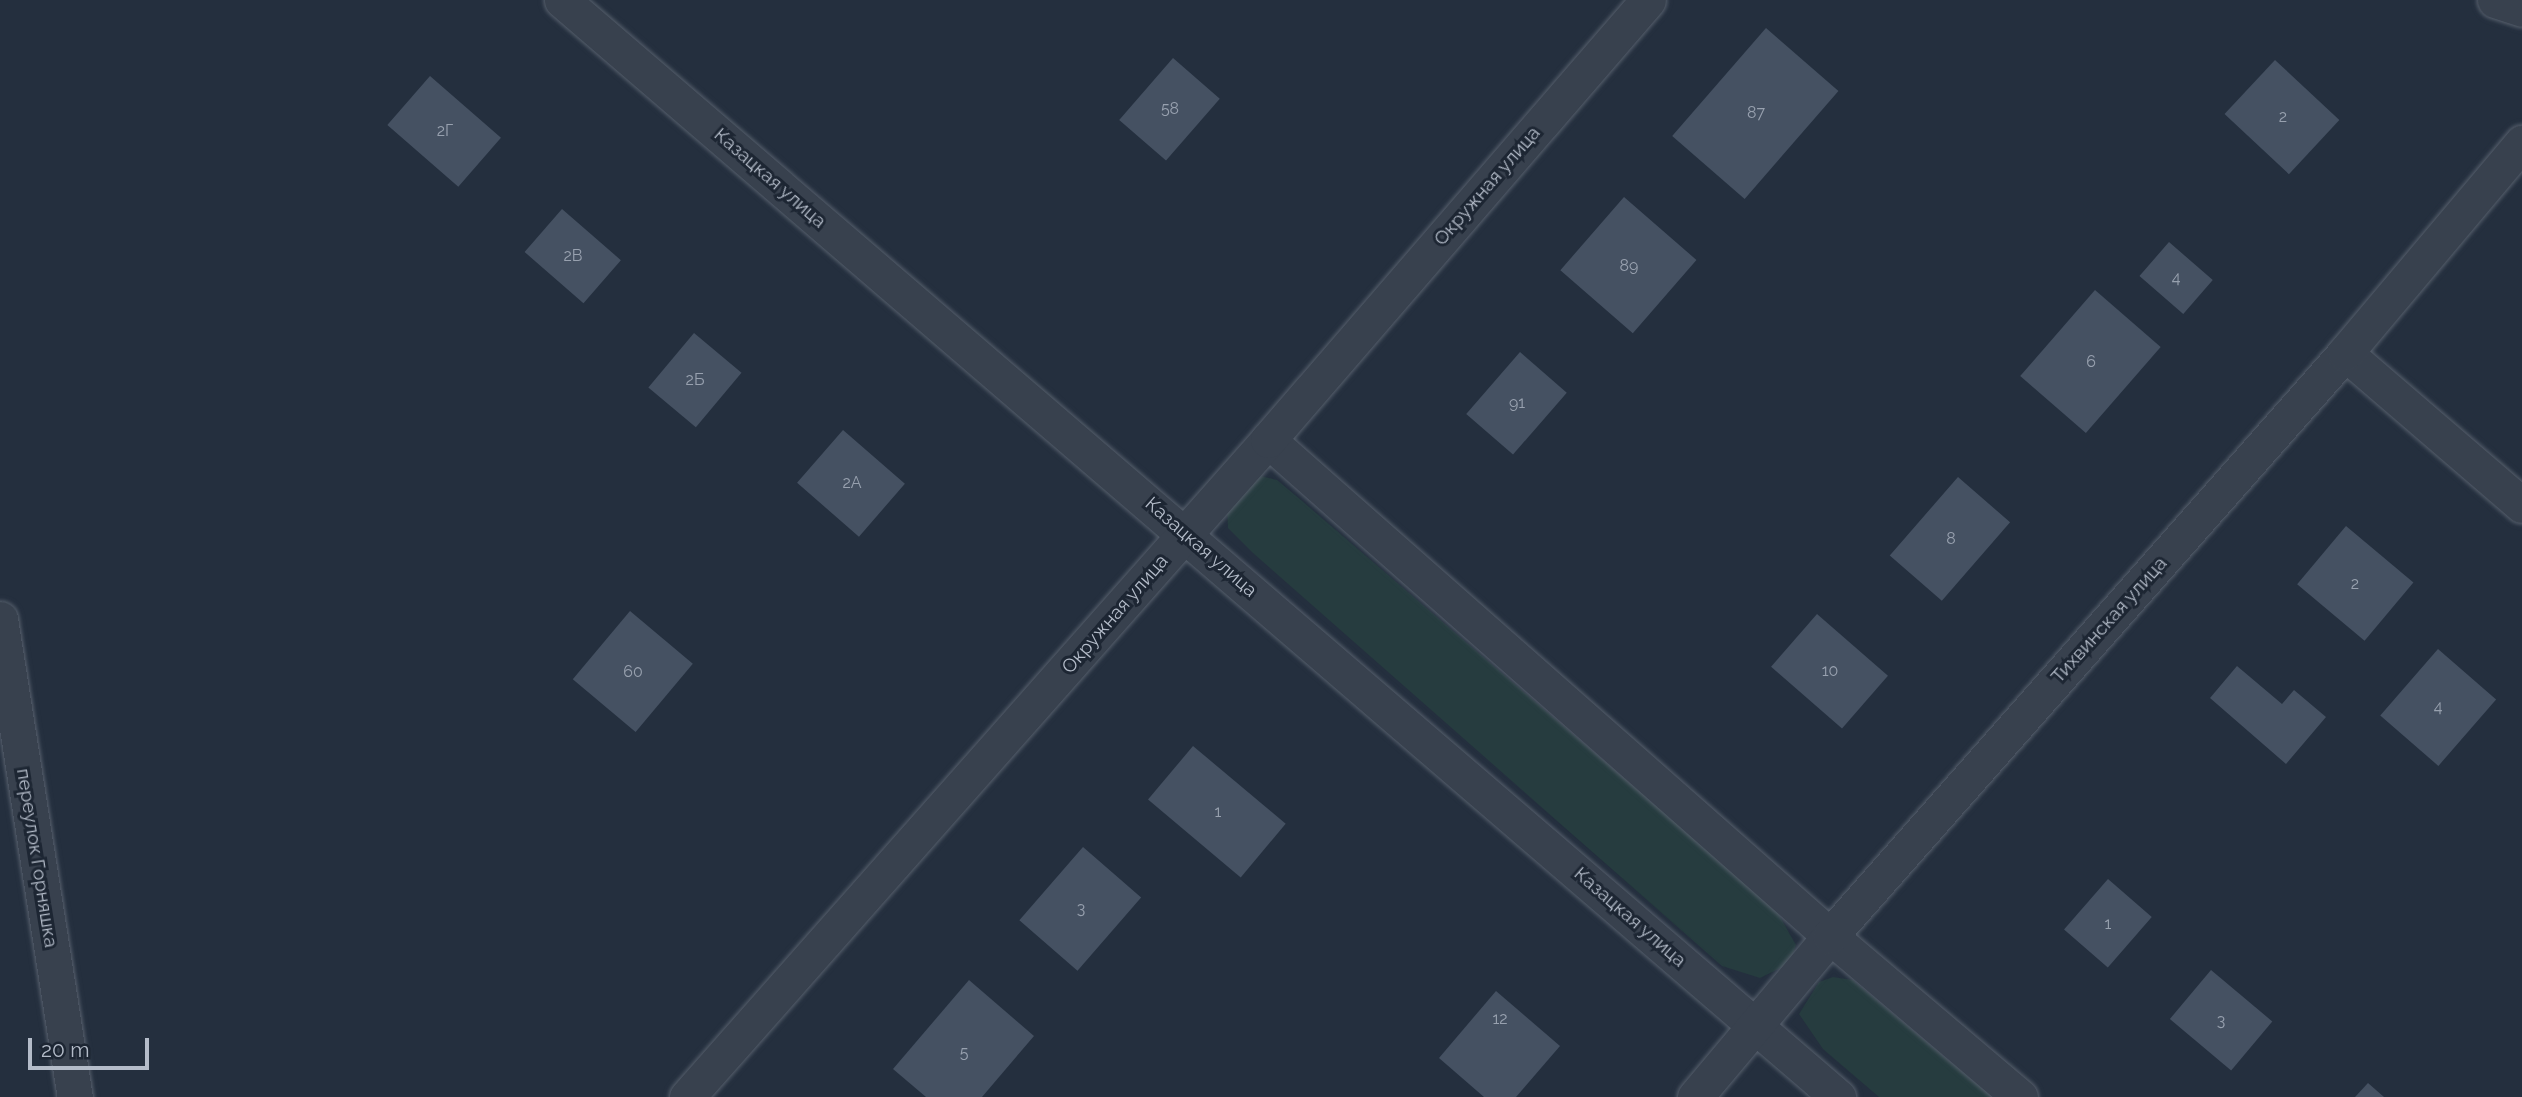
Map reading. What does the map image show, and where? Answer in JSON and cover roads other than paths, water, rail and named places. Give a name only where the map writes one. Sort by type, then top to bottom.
[{"type":"street","name":"Казацкая улица","points":[[562,0],[1186,533],[1838,1097]]},
{"type":"street","name":"Окружная улица","points":[[688,1097],[1268,440],[1648,0]]},
{"type":"street","points":[[2495,0],[2522,9]]},
{"type":"street","name":"Тихвинская улица","points":[[1695,1097],[1830,936],[2345,353],[2522,143]]},
{"type":"street","points":[[2345,353],[2522,505]]},
{"type":"street","points":[[1268,440],[1830,936],[2020,1097]]},
{"type":"street","name":"переулок Горняшка","points":[[0,620],[75,1097]]}]
